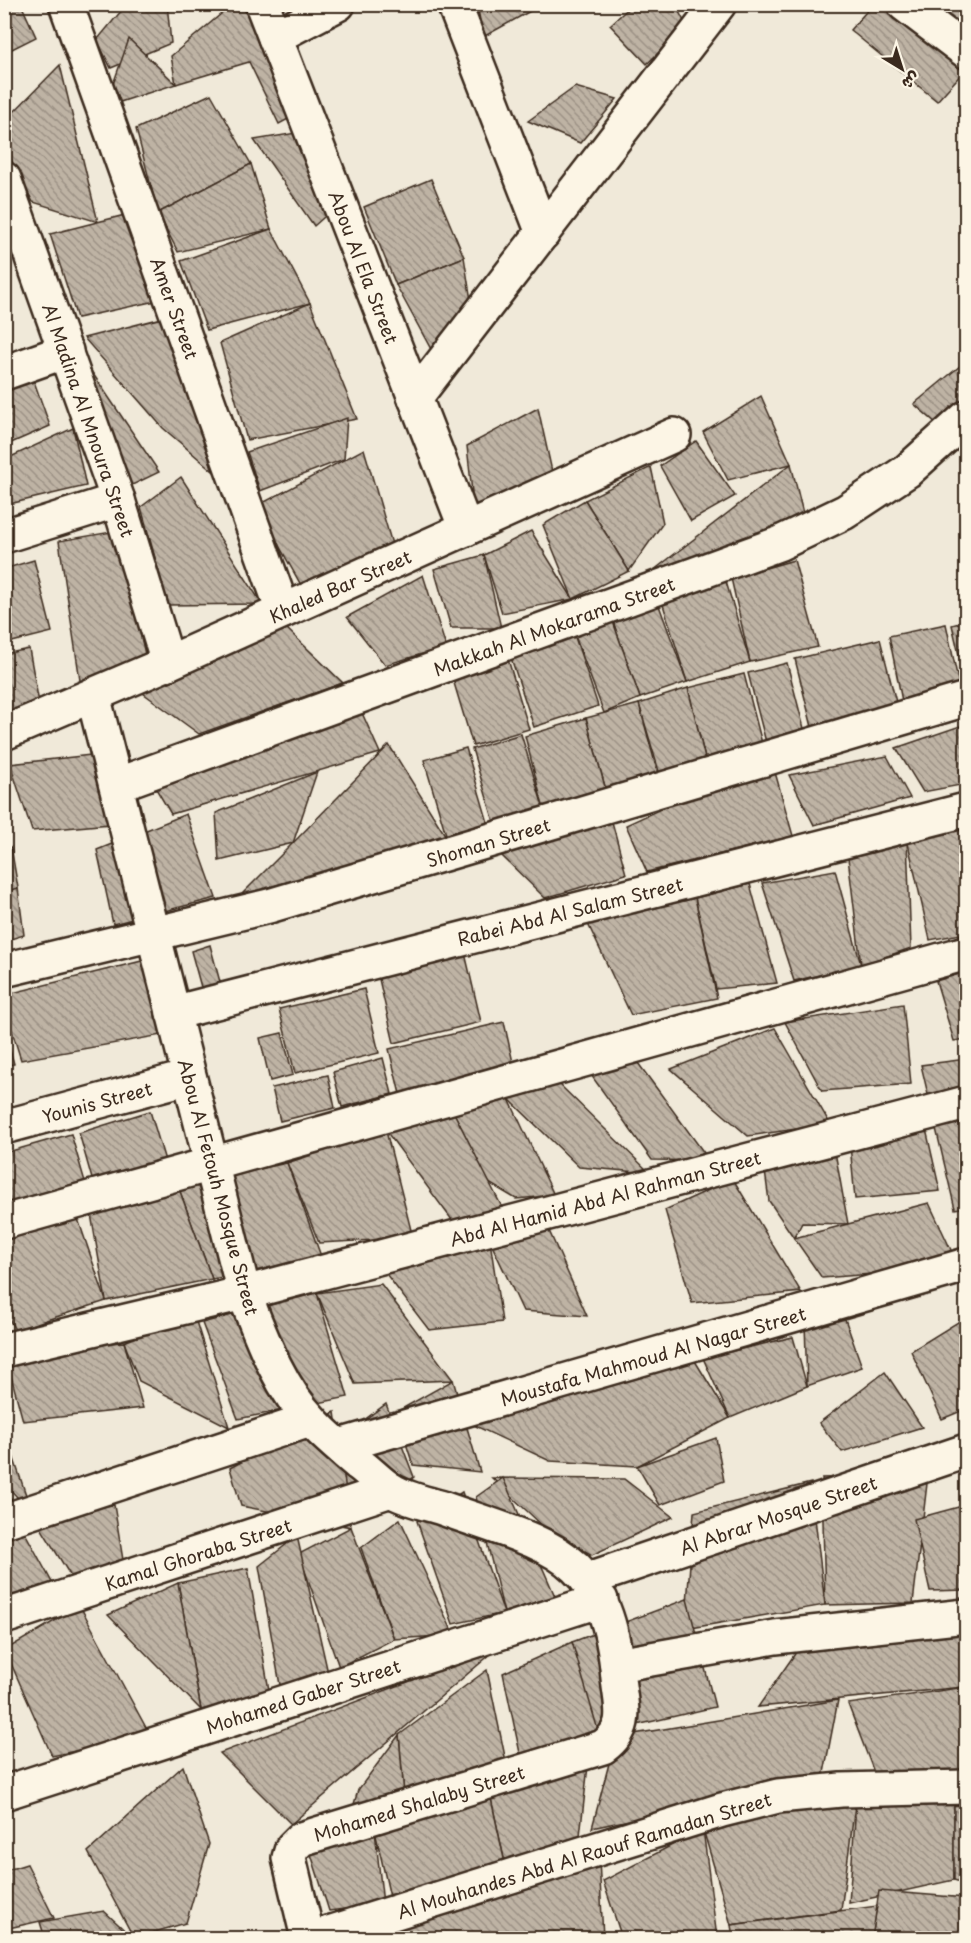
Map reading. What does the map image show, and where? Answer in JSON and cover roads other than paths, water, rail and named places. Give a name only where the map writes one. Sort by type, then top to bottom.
[{"type":"street","name":"Amer Street","points":[[66,4],[283,611]]},
{"type":"street","name":"Abou Al Ela Street","points":[[262,4],[466,530]]},
{"type":"street","points":[[275,38],[338,4]]},
{"type":"street","points":[[454,4],[543,233]]},
{"type":"street","points":[[415,398],[719,4]]},
{"type":"street","points":[[904,4],[966,51]]},
{"type":"street","name":"Al Madina Al Mnoura Street","points":[[4,179],[14,234],[66,351],[118,500],[168,663]]},
{"type":"street","points":[[4,373],[66,351]]},
{"type":"street","name":"Makkah Al Mokarama Street","points":[[116,785],[778,544],[845,512],[907,471],[966,418]]},
{"type":"street","name":"Khaled Bar Street","points":[[4,733],[168,663],[674,435]]},
{"type":"street","points":[[4,536],[118,500]]},
{"type":"street","name":"Abou Al Fetouh Mosque Street","points":[[93,695],[244,1293],[261,1337],[279,1372],[310,1420],[391,1490],[531,1540],[558,1553],[595,1590]]},
{"type":"street","name":"Shoman Street","points":[[4,970],[280,903],[966,699]]},
{"type":"street","name":"Rabei Abd Al Salam Street","points":[[173,1013],[966,810]]},
{"type":"street","points":[[4,1222],[966,953]]},
{"type":"street","name":"Younis Street","points":[[4,1127],[189,1077]]},
{"type":"street","name":"Abd Al Hamid Abd Al Rahman Street","points":[[4,1350],[244,1293],[966,1103]]},
{"type":"street","name":"Moustafa Mahmoud Al Nagar Street","points":[[339,1446],[966,1265]]},
{"type":"street","points":[[4,1521],[310,1420]]},
{"type":"street","name":"Al Abrar Mosque Street","points":[[595,1590],[966,1451]]},
{"type":"street","name":"Kamal Ghoraba Street","points":[[4,1617],[391,1490]]},
{"type":"street","points":[[595,1590],[610,1621],[617,1665],[775,1637],[966,1616]]},
{"type":"street","name":"Mohamed Gaber Street","points":[[4,1793],[595,1590]]},
{"type":"street","name":"Mohamed Shalaby Street","points":[[309,1938],[289,1858],[292,1848],[301,1839],[603,1747],[616,1737],[622,1725],[617,1665]]},
{"type":"street","name":"Al Mouhandes Abd Al Raouf Ramadan Street","points":[[314,1938],[722,1810],[778,1796],[841,1790],[966,1787]]}]
